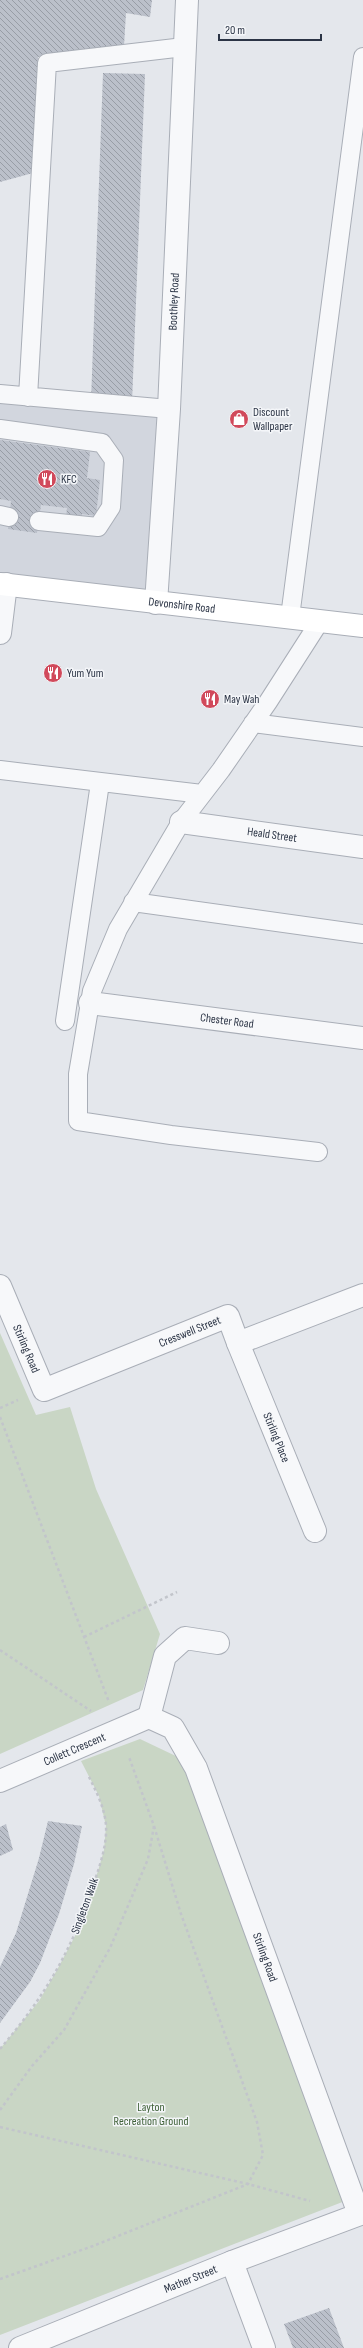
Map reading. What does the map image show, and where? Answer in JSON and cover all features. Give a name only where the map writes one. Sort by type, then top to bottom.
[{"type":"main road","name":"Devonshire Road","points":[[3,584],[363,626]]},
{"type":"street","name":"Boothley Road","points":[[156,602],[169,410],[187,0]]},
{"type":"street","points":[[0,634],[3,584]]},
{"type":"street","name":"Heald Street","points":[[181,822],[363,847]]},
{"type":"street","name":"Chester Road","points":[[90,1003],[363,1038]]},
{"type":"street","name":"Stirling Road","points":[[0,1286],[44,1390]]},
{"type":"street","points":[[238,1344],[363,1295]]},
{"type":"street","name":"Cresswell Street","points":[[44,1390],[228,1316],[238,1344]]},
{"type":"street","name":"Stirling Place","points":[[238,1344],[315,1531]]},
{"type":"street","points":[[149,1717],[165,1656],[185,1638],[218,1643]]},
{"type":"street","name":"Stirling Road","points":[[149,1717],[173,1728],[196,1768],[361,2213]]},
{"type":"street","name":"Collett Crescent","points":[[0,1781],[149,1717]]},
{"type":"street","name":"Mather Street","points":[[31,2346],[232,2262],[361,2213]]},
{"type":"street","points":[[232,2262],[264,2348]]},
{"type":"lane","points":[[28,397],[47,63],[184,47]]},
{"type":"lane","points":[[290,617],[363,57]]},
{"type":"lane","points":[[0,394],[169,410]]},
{"type":"lane","points":[[0,429],[102,443],[114,460],[111,507],[98,527],[39,521]]},
{"type":"lane","points":[[318,1152],[171,1135],[78,1121],[78,1074],[92,991],[118,929],[181,822],[253,723],[320,621]]},
{"type":"lane","points":[[253,723],[363,737]]},
{"type":"lane","points":[[0,770],[202,794]]},
{"type":"lane","points":[[65,1021],[100,783]]},
{"type":"lane","points":[[133,902],[363,934]]},
{"type":"path","points":[[0,1417],[154,1826],[181,1914],[257,2122],[263,2155],[248,2184],[93,2246],[0,2279]]},
{"type":"path","points":[[84,1637],[177,1592]]},
{"type":"path","points":[[0,1650],[119,1730]]},
{"type":"path","name":"Singleton Walk","points":[[0,2049],[39,2001],[72,1943],[104,1850],[106,1826],[99,1796],[75,1749]]},
{"type":"path","points":[[0,2110],[32,2066],[64,2030],[110,1948],[148,1859],[154,1826]]},
{"type":"path","points":[[0,2127],[248,2184],[315,2202]]},
{"type":"shaded area","points":[[0,394],[169,409],[156,603],[0,579]]},
{"type":"green space","points":[[0,1333],[36,1415],[70,1407],[96,1489],[160,1634],[143,1690],[0,1754]]},
{"type":"green space","name":"Layton Recreation Ground","points":[[140,1739],[180,1758],[345,2201],[0,2335],[0,2049],[39,2001],[75,1936],[104,1850],[106,1826],[99,1796],[81,1761]]},
{"type":"building","points":[[0,0],[152,0],[150,17],[126,13],[124,46],[38,57],[33,173],[0,182]]},
{"type":"building","points":[[103,73],[145,74],[132,403],[91,401]]},
{"type":"building","name":"KFC","points":[[0,440],[90,452],[87,478],[100,480],[96,516],[82,514],[82,519],[66,517],[67,508],[41,505],[37,533],[8,529],[11,501],[0,499]]},
{"type":"building","points":[[48,1821],[82,1826],[74,1864],[59,1914],[40,1963],[30,1982],[0,2023],[0,1967],[16,1933],[39,1858]]},
{"type":"building","points":[[6,1824],[13,1850],[0,1856],[0,1827]]},
{"type":"building","points":[[329,2308],[344,2348],[293,2348],[284,2324]]},
{"type":"place","name":"Discount Wallpaper","points":[[239,419]]},
{"type":"place","name":"KFC","points":[[47,479]]},
{"type":"place","name":"Yum Yum","points":[[53,673]]},
{"type":"place","name":"May Wah","points":[[210,699]]}]
